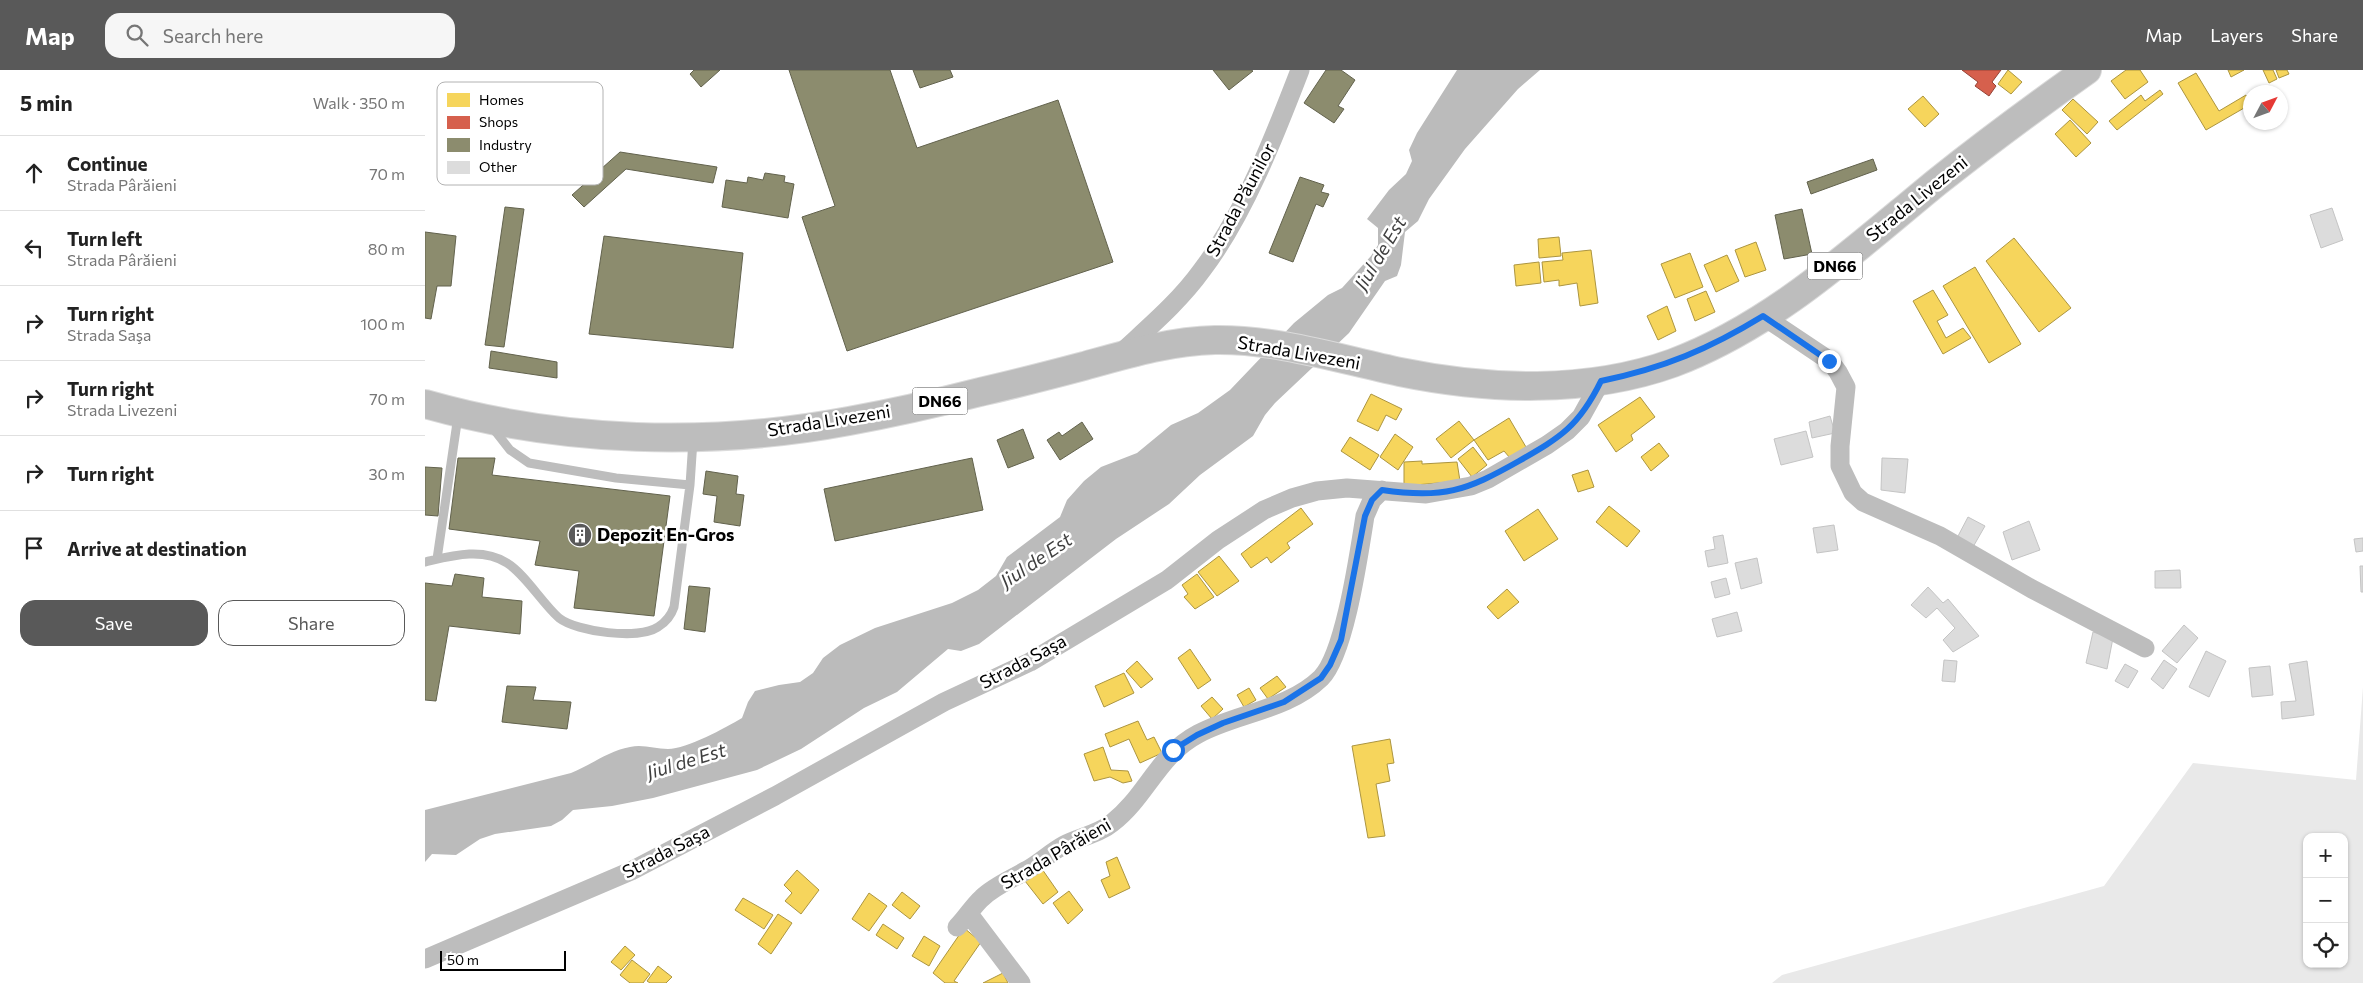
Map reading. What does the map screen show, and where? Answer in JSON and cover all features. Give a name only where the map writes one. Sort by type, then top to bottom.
[{"type":"main road","name":"Strada Livezeni","points":[[425,404],[486,420],[580,434],[626,437],[693,437],[770,432],[850,421],[974,394],[1117,357],[1183,343],[1214,340],[1248,342],[1403,372],[1520,385],[1601,381],[1672,363],[1713,345],[1763,316],[1839,263],[1984,146],[2087,70]]},
{"type":"street","name":"Strada Păunilor","points":[[1117,357],[1174,304],[1203,270],[1228,232],[1277,131],[1300,70]]},
{"type":"street","points":[[1763,316],[1829,361],[1838,372],[1846,387],[1839,446],[1840,466],[1853,493],[1863,502],[1941,536],[2033,589],[2145,648]]},
{"type":"street","name":"Strada Saşa","points":[[425,959],[631,871],[775,796],[945,702],[1029,662],[1167,580],[1218,540],[1264,510],[1292,498],[1317,491],[1347,488],[1426,494],[1471,486],[1488,479],[1567,431],[1585,410],[1601,381]]},
{"type":"street","name":"Strada Pârăieni","points":[[1021,983],[963,920],[982,898],[1003,883],[1029,869],[1066,844],[1111,825],[1128,809],[1173,750],[1197,735],[1223,723],[1284,702],[1321,678],[1330,665],[1341,640],[1365,516],[1372,500],[1382,490]]},
{"type":"lane","points":[[437,559],[459,414]]},
{"type":"lane","points":[[486,420],[509,450],[529,463],[607,476],[690,484]]},
{"type":"lane","points":[[425,562],[461,553],[491,557],[507,563],[560,619],[595,632],[641,634],[657,628],[670,617],[674,607],[690,484],[693,437]]},
{"type":"shaded area","points":[[2363,687],[2363,983],[1772,983],[1782,975],[2104,886],[2193,763],[2356,780]]},
{"type":"water","name":"Jiul de Est","points":[[1457,70],[1540,70],[1518,89],[1465,149],[1429,199],[1418,221],[1405,232],[1401,265],[1397,276],[1385,281],[1349,333],[1275,403],[1265,415],[1253,436],[1200,475],[1169,504],[1116,539],[979,644],[961,651],[948,649],[897,692],[864,708],[801,749],[757,770],[653,798],[612,806],[573,810],[562,820],[551,826],[495,834],[480,839],[456,855],[432,854],[425,862],[425,810],[571,773],[607,755],[630,747],[640,746],[668,749],[685,746],[742,718],[748,702],[755,691],[800,682],[813,673],[823,658],[840,645],[875,628],[952,603],[978,590],[996,576],[1007,557],[1060,517],[1067,500],[1084,481],[1101,467],[1137,453],[1171,425],[1198,413],[1230,390],[1294,323],[1328,295],[1342,288],[1371,256],[1378,245],[1378,228],[1367,219],[1389,190],[1406,174],[1412,161],[1409,150],[1417,133]]},
{"type":"building: Homes","points":[[2008,70],[2022,82],[2011,94],[1998,84]]},
{"type":"building: Homes","points":[[2126,70],[2140,70],[2148,82],[2125,99],[2111,81]]},
{"type":"building: Homes","points":[[2228,70],[2244,70],[2231,77]]},
{"type":"building: Homes","points":[[2263,70],[2273,70],[2277,79],[2269,83]]},
{"type":"building: Homes","points":[[2276,70],[2287,70],[2289,74],[2279,78]]},
{"type":"building: Homes","points":[[2196,73],[2219,111],[2243,97],[2243,109],[2206,130],[2178,83]]},
{"type":"building: Homes","points":[[2160,90],[2163,94],[2117,130],[2109,121],[2141,95],[2145,101]]},
{"type":"building: Homes","points":[[1923,96],[1939,114],[1925,127],[1908,109]]},
{"type":"building: Homes","points":[[2073,99],[2098,122],[2087,134],[2062,110]]},
{"type":"building: Homes","points":[[2070,120],[2091,143],[2076,157],[2055,134]]},
{"type":"building: Homes","points":[[1559,237],[1561,256],[1539,258],[1538,239]]},
{"type":"building: Homes","points":[[2014,238],[2071,308],[2039,332],[1986,261]]},
{"type":"building: Homes","points":[[1756,242],[1766,270],[1745,277],[1735,250]]},
{"type":"building: Homes","points":[[1591,250],[1598,303],[1580,306],[1577,283],[1559,286],[1559,280],[1544,282],[1542,262],[1563,260],[1562,253]]},
{"type":"building: Homes","points":[[1690,253],[1703,287],[1675,298],[1661,264]]},
{"type":"building: Homes","points":[[1727,255],[1739,281],[1716,292],[1704,265]]},
{"type":"building: Homes","points":[[1539,262],[1541,283],[1516,286],[1514,265]]},
{"type":"building: Homes","points":[[1975,267],[2021,344],[1989,363],[1943,286]]},
{"type":"building: Homes","points":[[1933,290],[1948,315],[1937,321],[1946,338],[1963,328],[1971,338],[1943,354],[1913,301]]},
{"type":"building: Homes","points":[[1706,291],[1715,312],[1695,321],[1687,299]]},
{"type":"building: Homes","points":[[1667,306],[1676,331],[1658,340],[1647,316]]},
{"type":"building: Homes","points":[[1371,394],[1402,409],[1396,420],[1386,415],[1378,431],[1357,421]]},
{"type":"building: Homes","points":[[1640,397],[1655,417],[1631,435],[1633,440],[1616,452],[1598,425]]},
{"type":"building: Homes","points":[[1509,418],[1526,447],[1510,458],[1504,451],[1488,460],[1474,440]]},
{"type":"building: Homes","points":[[1459,421],[1474,440],[1451,458],[1436,439]]},
{"type":"building: Homes","points":[[1395,434],[1413,447],[1398,470],[1380,457]]},
{"type":"building: Homes","points":[[1350,437],[1379,455],[1370,470],[1341,451]]},
{"type":"building: Homes","points":[[1659,443],[1669,456],[1651,471],[1641,457]]},
{"type":"building: Homes","points":[[1473,447],[1487,465],[1472,477],[1458,459]]},
{"type":"building: Homes","points":[[1422,461],[1422,464],[1457,462],[1460,481],[1404,486],[1404,462]]},
{"type":"building: Homes","points":[[1588,470],[1594,487],[1578,492],[1572,475]]},
{"type":"building: Homes","points":[[1609,506],[1640,531],[1627,547],[1596,522]]},
{"type":"building: Homes","points":[[1301,508],[1313,524],[1287,543],[1290,548],[1271,563],[1267,557],[1251,568],[1241,554]]},
{"type":"building: Homes","points":[[1538,509],[1558,539],[1524,561],[1505,531]]},
{"type":"building: Homes","points":[[1219,556],[1239,581],[1217,596],[1198,572]]},
{"type":"building: Homes","points":[[1197,574],[1214,597],[1195,609],[1184,597],[1188,594],[1182,585]]},
{"type":"building: Homes","points":[[1507,589],[1519,602],[1498,619],[1487,607]]},
{"type":"building: Homes","points":[[1190,649],[1211,680],[1198,689],[1178,658]]},
{"type":"building: Homes","points":[[1137,661],[1153,679],[1141,688],[1126,671]]},
{"type":"building: Homes","points":[[1124,673],[1134,693],[1104,707],[1095,686]]},
{"type":"building: Homes","points":[[1277,676],[1286,687],[1268,699],[1260,688]]},
{"type":"building: Homes","points":[[1249,688],[1256,700],[1244,707],[1237,695]]},
{"type":"building: Homes","points":[[1212,697],[1223,709],[1212,719],[1201,706]]},
{"type":"building: Homes","points":[[1138,721],[1147,740],[1154,737],[1162,753],[1140,763],[1129,739],[1110,747],[1105,734]]},
{"type":"building: Homes","points":[[1390,739],[1394,763],[1387,764],[1390,781],[1376,784],[1385,836],[1368,838],[1352,746]]},
{"type":"building: Homes","points":[[1103,747],[1111,770],[1128,771],[1132,781],[1123,783],[1110,777],[1094,781],[1084,754]]},
{"type":"building: Homes","points":[[1117,857],[1130,888],[1109,898],[1101,880],[1110,876],[1106,862]]},
{"type":"building: Homes","points":[[1042,869],[1058,892],[1043,904],[1025,881]]},
{"type":"building: Homes","points":[[797,870],[819,890],[801,914],[785,901],[792,893],[784,885]]},
{"type":"building: Homes","points":[[1069,891],[1083,910],[1068,924],[1053,903]]},
{"type":"building: Homes","points":[[902,892],[920,906],[910,919],[892,905]]},
{"type":"building: Homes","points":[[869,893],[887,906],[869,931],[852,919]]},
{"type":"building: Homes","points":[[743,898],[773,915],[764,929],[735,910]]},
{"type":"building: Homes","points":[[778,914],[792,923],[771,954],[758,944]]},
{"type":"building: Homes","points":[[883,924],[904,938],[897,949],[876,935]]},
{"type":"building: Homes","points":[[964,928],[981,942],[954,981],[958,983],[945,983],[933,973]]},
{"type":"building: Homes","points":[[924,936],[940,946],[929,966],[912,956]]},
{"type":"building: Homes","points":[[625,946],[635,955],[621,970],[611,962]]},
{"type":"building: Homes","points":[[632,960],[650,974],[643,983],[630,983],[620,975]]},
{"type":"building: Homes","points":[[658,966],[672,977],[666,983],[650,983],[647,981]]},
{"type":"building: Homes","points":[[1003,973],[1008,983],[983,983]]},
{"type":"building: Shops","points":[[1962,70],[2001,70],[1992,82],[1996,86],[1989,96],[1975,86],[1978,82]]},
{"type":"building: Industry","points":[[694,70],[720,70],[701,87],[690,74]]},
{"type":"building: Industry","points":[[789,70],[890,70],[917,148],[1058,100],[1113,262],[847,351],[802,217],[835,206]]},
{"type":"building: Industry","points":[[913,70],[950,70],[953,77],[920,88]]},
{"type":"building: Industry","points":[[1213,70],[1251,70],[1253,71],[1229,90]]},
{"type":"building: Industry","points":[[1326,70],[1341,70],[1355,80],[1338,106],[1344,109],[1334,123],[1304,103]]},
{"type":"building: Industry","points":[[620,152],[717,167],[713,183],[626,169],[584,207],[572,195],[583,185],[603,185],[603,167]]},
{"type":"building: Industry","points":[[1873,159],[1877,170],[1811,194],[1807,182]]},
{"type":"building: Industry","points":[[765,173],[785,176],[784,182],[794,184],[788,218],[722,207],[726,180],[747,183],[748,177],[763,180]]},
{"type":"building: Industry","points":[[1300,177],[1324,185],[1321,192],[1329,194],[1323,207],[1316,204],[1293,262],[1269,253]]},
{"type":"building: Industry","points":[[505,207],[524,209],[504,347],[485,345]]},
{"type":"building: Industry","points":[[1802,209],[1812,254],[1784,259],[1775,215]]},
{"type":"building: Industry","points":[[425,232],[456,236],[451,286],[437,286],[431,319],[425,318]]},
{"type":"building: Industry","points":[[604,236],[743,253],[733,348],[589,334]]},
{"type":"building: Industry","points":[[491,351],[557,362],[557,378],[489,368]]},
{"type":"building: Industry","points":[[1082,422],[1093,439],[1060,460],[1047,440],[1059,432],[1062,436]]},
{"type":"building: Industry","points":[[1023,429],[1034,458],[1008,468],[997,440]]},
{"type":"building: Industry","name":"Depozit En-Gros","points":[[458,458],[495,458],[492,475],[670,496],[654,616],[574,608],[579,571],[535,565],[540,541],[449,529]]},
{"type":"building: Industry","points":[[972,458],[983,510],[835,541],[824,489]]},
{"type":"building: Industry","points":[[425,467],[442,468],[438,516],[425,515]]},
{"type":"building: Industry","points":[[706,471],[738,476],[736,494],[744,495],[740,526],[714,522],[717,496],[703,494]]},
{"type":"building: Industry","points":[[455,574],[484,578],[482,597],[522,601],[520,634],[449,626],[436,701],[425,700],[425,583],[452,586]]},
{"type":"building: Industry","points":[[689,586],[710,588],[705,632],[684,629]]},
{"type":"building: Industry","points":[[507,686],[536,687],[533,700],[571,702],[567,729],[502,722]]},
{"type":"building: Other","points":[[2332,208],[2343,240],[2321,248],[2310,215]]},
{"type":"building: Other","points":[[1830,416],[1835,433],[1812,438],[1809,422]]},
{"type":"building: Other","points":[[1806,431],[1813,457],[1781,465],[1774,439]]},
{"type":"building: Other","points":[[1882,458],[1908,459],[1905,493],[1881,490]]},
{"type":"building: Other","points":[[1968,517],[1985,526],[1973,547],[1957,538]]},
{"type":"building: Other","points":[[2029,521],[2040,550],[2012,560],[2003,532]]},
{"type":"building: Other","points":[[1834,525],[1838,550],[1817,553],[1813,528]]},
{"type":"building: Other","points":[[1723,535],[1728,563],[1708,567],[1705,551],[1715,549],[1713,537]]},
{"type":"building: Other","points":[[2363,538],[2363,551],[2356,552],[2354,539]]},
{"type":"building: Other","points":[[1757,558],[1762,583],[1741,589],[1735,563]]},
{"type":"building: Other","points":[[2360,566],[2363,566],[2363,592],[2361,592]]},
{"type":"building: Other","points":[[2180,570],[2181,588],[2155,588],[2155,571]]},
{"type":"building: Other","points":[[1726,578],[1730,594],[1715,598],[1711,582]]},
{"type":"building: Other","points":[[1928,587],[1943,603],[1948,599],[1979,636],[1953,652],[1943,640],[1955,628],[1937,608],[1926,618],[1911,605]]},
{"type":"building: Other","points":[[1737,612],[1742,631],[1717,637],[1712,619]]},
{"type":"building: Other","points":[[2184,625],[2198,638],[2177,663],[2162,651]]},
{"type":"building: Other","points":[[2093,632],[2113,638],[2107,669],[2086,663]]},
{"type":"building: Other","points":[[2206,651],[2226,661],[2209,697],[2189,687]]},
{"type":"building: Other","points":[[1944,660],[1957,661],[1955,682],[1942,681]]},
{"type":"building: Other","points":[[2164,660],[2177,669],[2163,689],[2151,679]]},
{"type":"building: Other","points":[[2307,661],[2314,715],[2282,719],[2281,702],[2296,701],[2289,664]]},
{"type":"building: Other","points":[[2125,664],[2138,671],[2128,688],[2115,681]]},
{"type":"building: Other","points":[[2270,666],[2273,695],[2252,697],[2249,668]]},
{"type":"place","name":"Depozit En-Gros","points":[[580,535]]},
{"type":"route","points":[[1173,750],[1197,735],[1223,723],[1284,702],[1321,678],[1330,665],[1341,640],[1361,545],[1365,516],[1372,500],[1382,490],[1409,494],[1448,492],[1488,479],[1547,445],[1567,431],[1581,417],[1601,381],[1672,363],[1713,345],[1763,316],[1829,361]]}]
